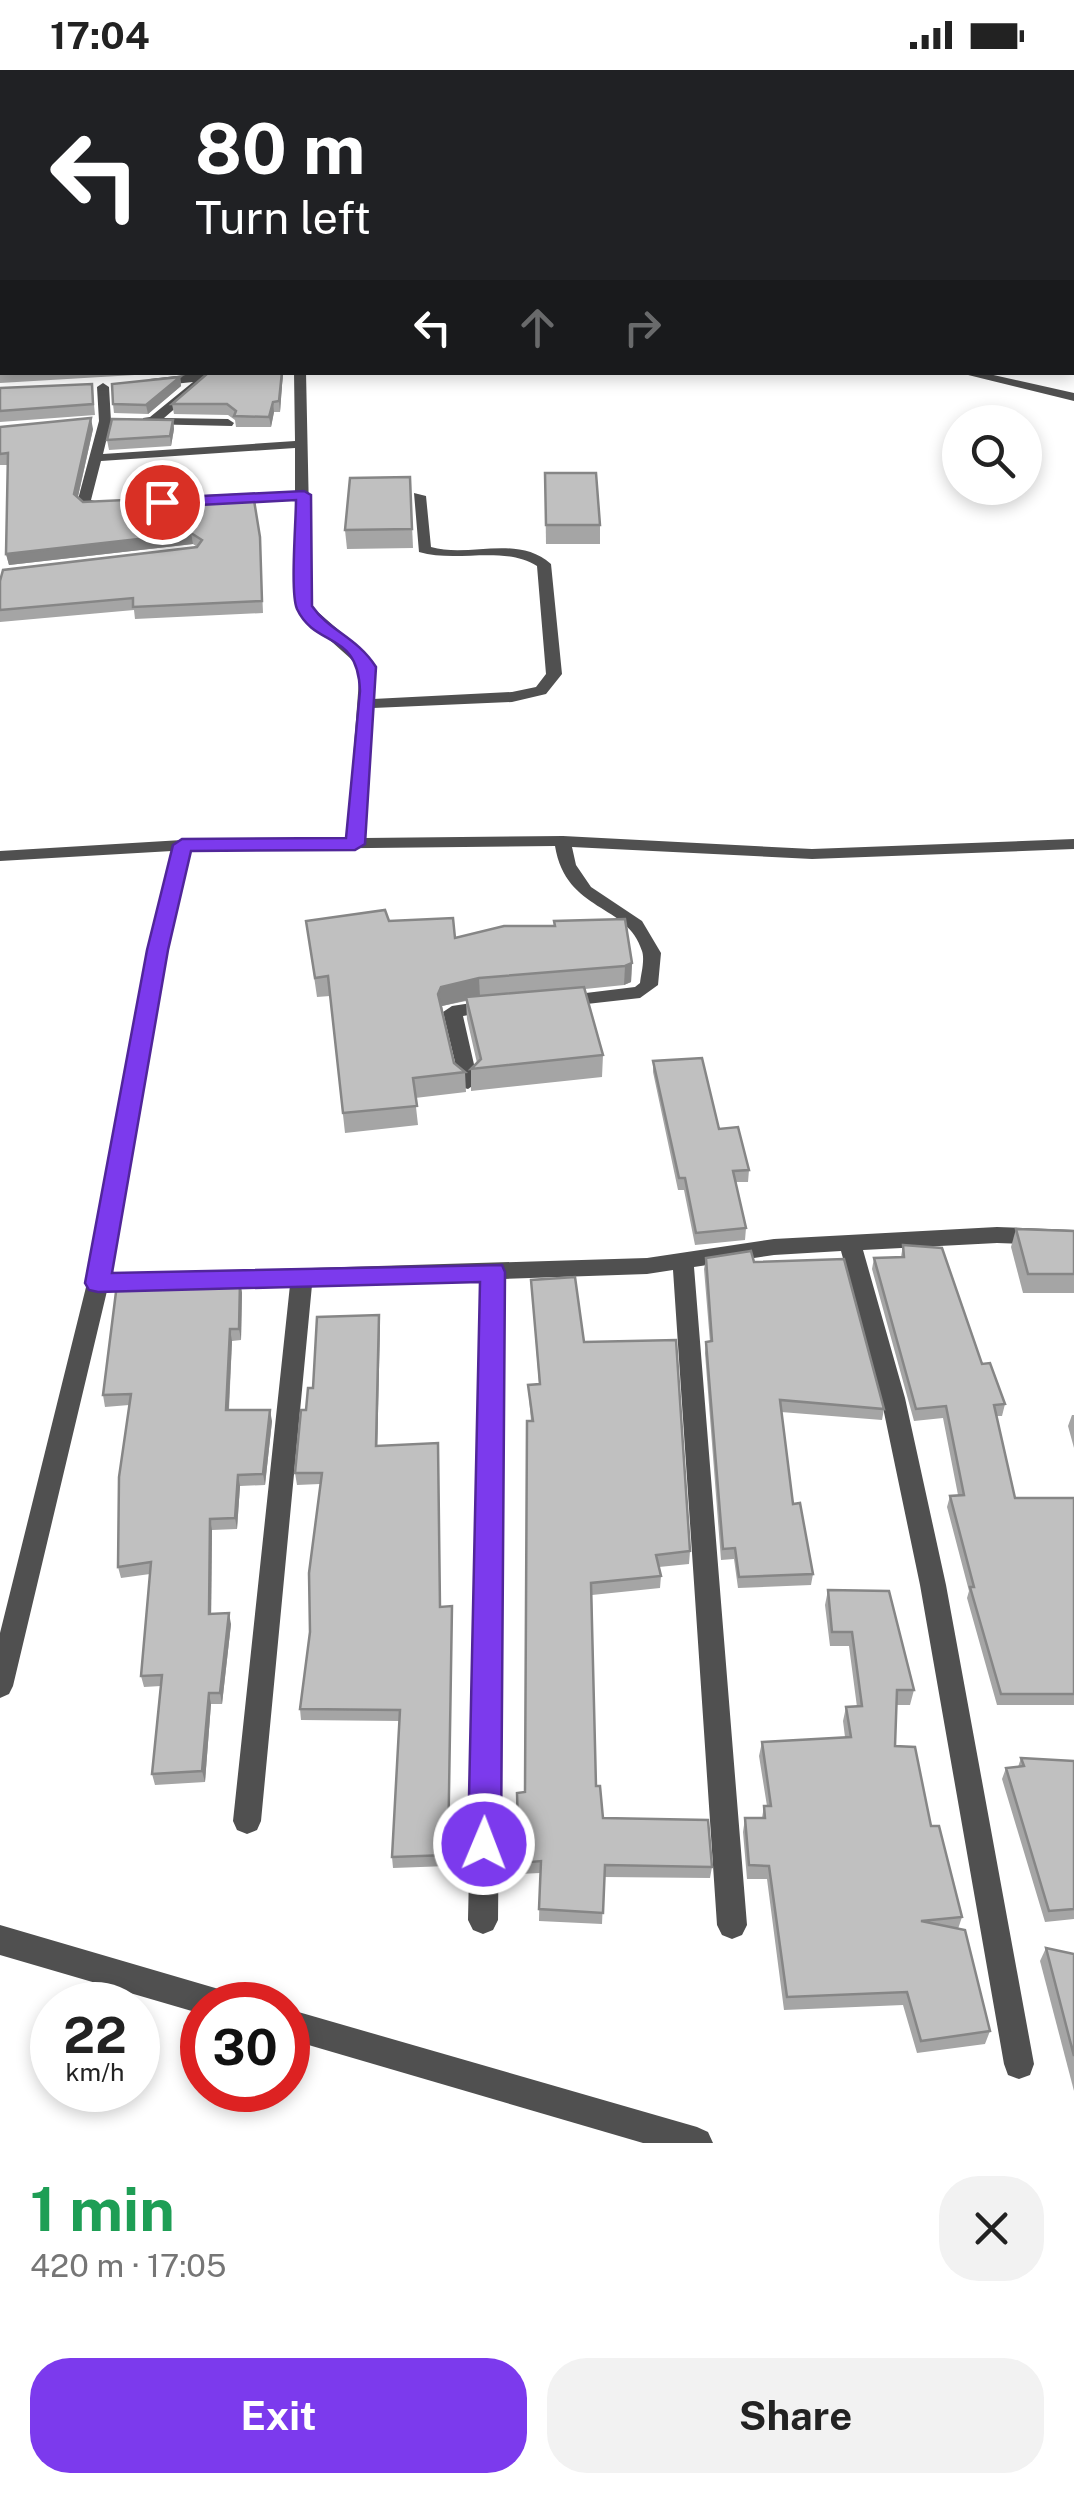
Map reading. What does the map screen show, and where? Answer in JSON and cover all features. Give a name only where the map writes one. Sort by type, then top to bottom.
[{"type":"street","points":[[132,384],[231,375]]},
{"type":"street","points":[[300,375],[304,606],[312,618],[357,650],[368,667],[355,844]]},
{"type":"street","points":[[975,375],[1074,397]]},
{"type":"street","points":[[153,422],[203,379]]},
{"type":"street","points":[[103,386],[106,421],[84,503],[130,504]]},
{"type":"street","points":[[88,422],[121,421]]},
{"type":"street","points":[[137,421],[228,423]]},
{"type":"street","points":[[95,458],[301,444]]},
{"type":"street","points":[[208,500],[304,495]]},
{"type":"street","points":[[367,704],[512,697],[541,691],[554,674],[544,564],[536,557],[518,554],[432,552],[424,548],[419,496]]},
{"type":"street","points":[[468,1082],[452,1012],[629,995],[649,985],[652,954],[633,921],[585,890],[567,865],[562,841]]},
{"type":"street","points":[[0,856],[182,845],[562,841],[812,854],[1074,844]]},
{"type":"street","points":[[0,1686],[98,1283],[158,950],[182,845]]},
{"type":"street","points":[[98,1283],[647,1266],[774,1247],[997,1236],[1074,1238]]},
{"type":"street","points":[[850,1244],[893,1398],[933,1584],[1019,2064]]},
{"type":"street","points":[[683,1261],[732,1925]]},
{"type":"street","points":[[483,1920],[493,1272]]},
{"type":"street","points":[[247,1821],[302,1279]]},
{"type":"street","points":[[0,1940],[180,1993]]},
{"type":"street","points":[[310,2030],[697,2143]]},
{"type":"building","points":[[206,375],[282,375],[279,401],[273,402],[269,417],[234,416],[236,411],[227,404],[172,404]]},
{"type":"building","points":[[180,377],[146,405],[113,404],[112,384]]},
{"type":"building","points":[[92,384],[93,404],[0,411],[0,388]]},
{"type":"building","points":[[91,418],[74,494],[83,502],[253,494],[260,537],[262,601],[133,607],[133,598],[0,610],[3,570],[197,547],[202,540],[191,533],[6,554],[8,453],[0,454],[0,427]]},
{"type":"building","points":[[112,419],[173,420],[170,436],[107,440]]},
{"type":"building","points":[[545,473],[596,473],[600,525],[546,525]]},
{"type":"building","points":[[410,477],[412,529],[345,530],[350,478]]},
{"type":"building","points":[[385,910],[389,921],[453,918],[455,938],[504,926],[625,919],[632,963],[479,978],[441,987],[438,994],[454,1063],[465,1072],[413,1078],[417,1106],[343,1113],[328,976],[315,978],[306,921]]},
{"type":"building","points":[[584,987],[603,1055],[471,1069],[481,1059],[466,997]]},
{"type":"building","points":[[702,1058],[719,1129],[738,1127],[749,1170],[733,1171],[746,1228],[696,1233],[685,1178],[679,1178],[653,1061]]},
{"type":"building","points":[[1016,1229],[1074,1231],[1074,1274],[1028,1274]]},
{"type":"building","points":[[903,1245],[942,1248],[982,1364],[990,1363],[1005,1404],[994,1405],[1015,1498],[1074,1498],[1074,1694],[1001,1694],[970,1587],[974,1587],[950,1496],[964,1495],[946,1406],[916,1409],[874,1258],[904,1257]]},
{"type":"building","points":[[751,1251],[754,1262],[844,1259],[884,1409],[780,1400],[793,1504],[800,1503],[813,1574],[739,1577],[735,1548],[723,1549],[706,1342],[712,1341],[706,1258]]},
{"type":"building","points":[[575,1277],[584,1342],[676,1340],[690,1551],[656,1555],[661,1576],[591,1583],[596,1786],[600,1786],[603,1818],[708,1820],[712,1867],[605,1865],[603,1913],[539,1909],[541,1861],[519,1863],[517,1793],[525,1792],[527,1421],[533,1421],[528,1385],[540,1384],[531,1280]]},
{"type":"building","points":[[180,1281],[179,1286],[240,1282],[239,1329],[230,1329],[226,1410],[270,1410],[263,1474],[238,1475],[235,1518],[210,1519],[209,1614],[229,1613],[220,1693],[209,1693],[202,1771],[152,1774],[162,1675],[141,1676],[151,1562],[118,1567],[119,1477],[131,1394],[103,1395],[117,1284]]},
{"type":"building","points":[[379,1315],[376,1446],[438,1443],[440,1607],[452,1606],[448,1855],[392,1857],[400,1710],[300,1709],[310,1632],[309,1573],[322,1473],[295,1473],[301,1410],[306,1410],[308,1388],[313,1388],[317,1317]]},
{"type":"building","points":[[828,1590],[889,1591],[914,1690],[897,1690],[895,1746],[915,1747],[931,1826],[939,1826],[962,1917],[921,1921],[965,1930],[990,2031],[921,2041],[907,1992],[787,1997],[769,1866],[749,1865],[745,1818],[765,1818],[764,1806],[771,1806],[762,1742],[851,1737],[846,1707],[862,1706],[852,1632],[832,1632]]},
{"type":"building","points":[[1021,1758],[1074,1761],[1074,1909],[1049,1911],[1006,1768],[1024,1766]]},
{"type":"building","points":[[1046,1948],[1074,1954],[1074,2056]]},
{"type":"route","points":[[162,502],[304,495],[304,606],[312,618],[357,650],[368,667],[368,691],[355,844],[182,845],[158,950],[98,1283],[493,1272],[484,1844]]}]
